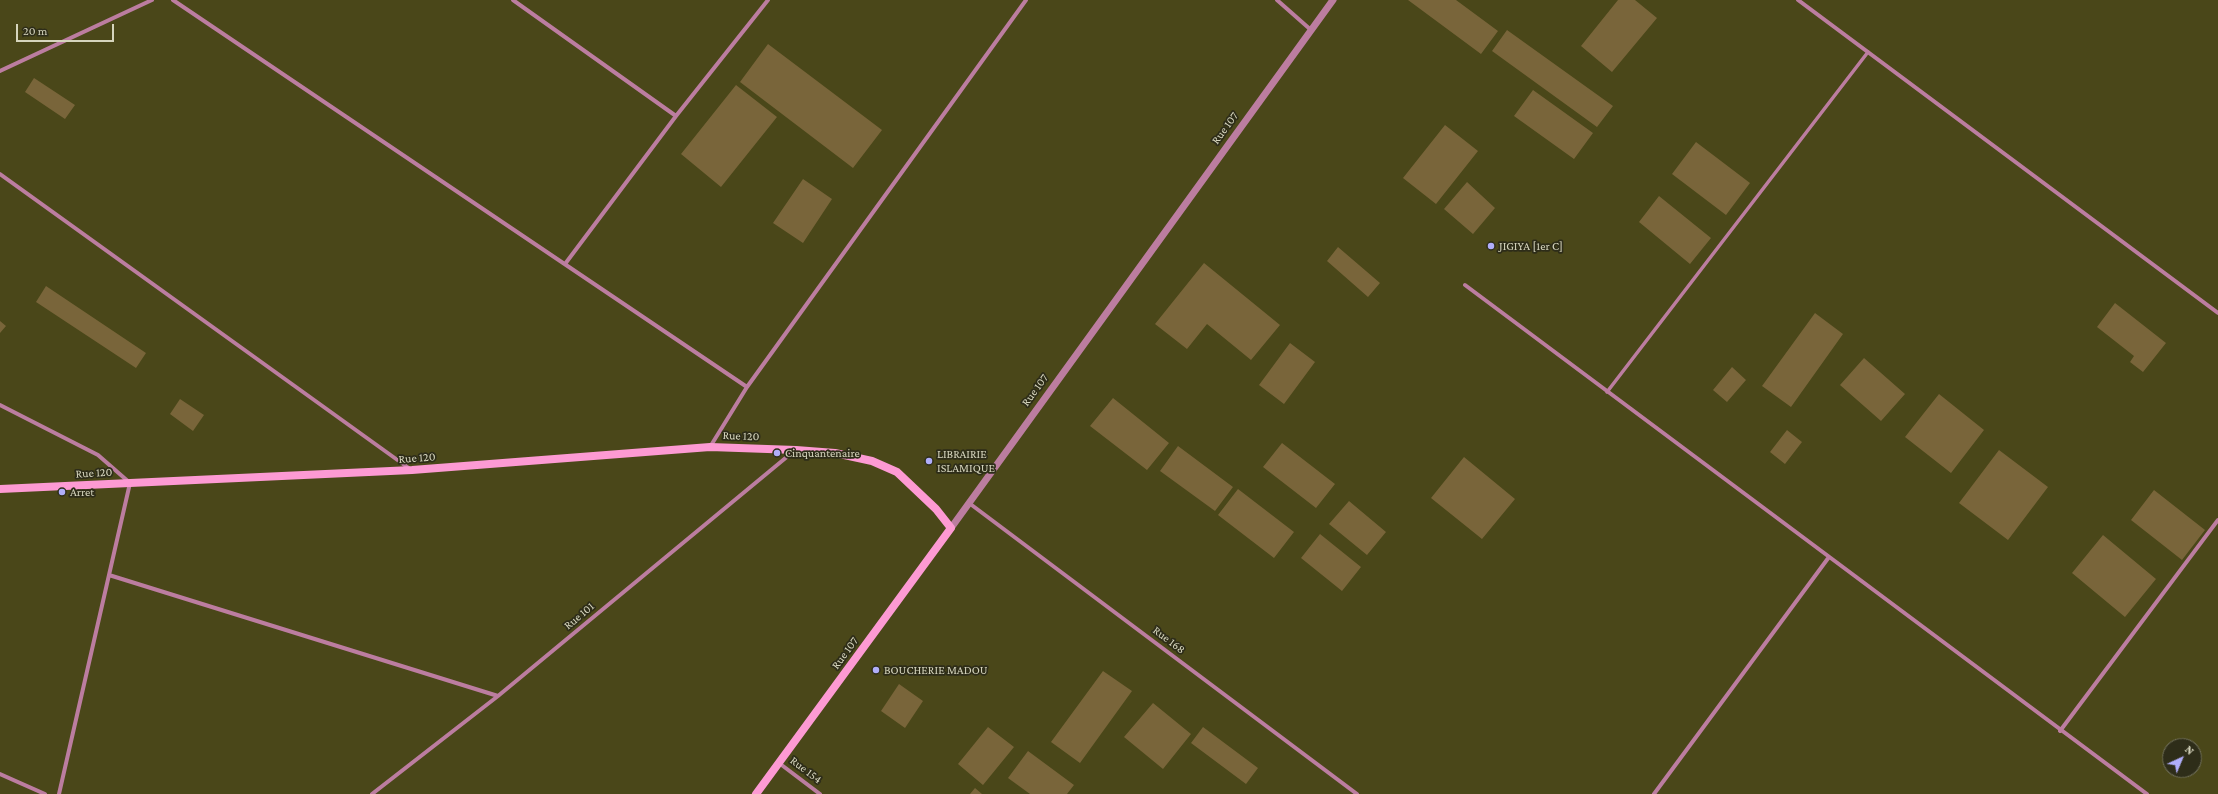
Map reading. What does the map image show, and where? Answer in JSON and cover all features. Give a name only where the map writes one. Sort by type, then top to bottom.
[{"type":"main road","name":"Rue 120","points":[[0,490],[412,470],[710,447],[796,450],[835,453],[872,461],[897,472],[936,509],[951,528]]},
{"type":"main road","name":"Rue 107","points":[[756,794],[951,528]]},
{"type":"street","points":[[0,71],[152,0]]},
{"type":"street","points":[[173,0],[747,387]]},
{"type":"street","points":[[513,0],[676,116]]},
{"type":"street","points":[[565,264],[676,116],[768,0]]},
{"type":"street","points":[[710,447],[747,387],[1026,0]]},
{"type":"street","points":[[1277,0],[1311,30]]},
{"type":"street","name":"Rue 107","points":[[951,528],[1333,0]]},
{"type":"street","points":[[1798,0],[2218,313]]},
{"type":"street","points":[[1607,392],[1868,52]]},
{"type":"street","points":[[0,174],[412,470]]},
{"type":"street","points":[[1465,285],[2060,731],[2132,781],[2147,794]]},
{"type":"street","points":[[0,405],[98,455],[130,484],[59,794]]},
{"type":"street","name":"Rue 101","points":[[372,794],[498,696],[796,450]]},
{"type":"street","name":"Rue 168","points":[[968,503],[1357,794]]},
{"type":"street","points":[[2060,731],[2218,520]]},
{"type":"street","points":[[1654,794],[1828,557]]},
{"type":"street","points":[[109,575],[498,696]]},
{"type":"street","name":"Rue 154","points":[[779,763],[820,794]]},
{"type":"street","points":[[0,774],[45,794]]},
{"type":"building","points":[[1408,0],[1456,0],[1498,31],[1481,54]]},
{"type":"building","points":[[1618,0],[1635,0],[1657,18],[1612,72],[1581,46]]},
{"type":"building","points":[[1507,30],[1613,106],[1597,127],[1492,51]]},
{"type":"building","points":[[768,44],[882,130],[853,168],[740,82]]},
{"type":"building","points":[[34,78],[75,105],[65,119],[25,92]]},
{"type":"building","points":[[736,85],[777,117],[721,187],[681,154]]},
{"type":"building","points":[[1533,90],[1593,133],[1574,159],[1514,116]]},
{"type":"building","points":[[1445,125],[1478,151],[1436,204],[1403,178]]},
{"type":"building","points":[[1696,142],[1750,183],[1726,215],[1672,174]]},
{"type":"building","points":[[803,179],[832,199],[803,243],[773,223]]},
{"type":"building","points":[[1467,182],[1495,208],[1473,234],[1444,209]]},
{"type":"building","points":[[1659,196],[1711,238],[1690,264],[1639,222]]},
{"type":"building","points":[[1338,247],[1380,283],[1368,297],[1327,261]]},
{"type":"building","points":[[1204,263],[1280,325],[1251,360],[1207,324],[1187,349],[1155,324]]},
{"type":"building","points":[[46,286],[146,353],[136,368],[36,302]]},
{"type":"building","points":[[2115,303],[2166,343],[2143,372],[2130,362],[2134,356],[2097,327]]},
{"type":"building","points":[[1815,313],[1843,334],[1791,407],[1762,386]]},
{"type":"building","points":[[0,321],[6,326],[0,333]]},
{"type":"building","points":[[1290,343],[1315,362],[1284,404],[1259,385]]},
{"type":"building","points":[[1864,358],[1905,394],[1881,421],[1840,385]]},
{"type":"building","points":[[1732,367],[1746,380],[1727,402],[1713,390]]},
{"type":"building","points":[[1939,394],[1984,430],[1951,473],[1905,437]]},
{"type":"building","points":[[1113,398],[1169,443],[1147,470],[1090,426]]},
{"type":"building","points":[[180,399],[204,415],[193,431],[170,414]]},
{"type":"building","points":[[1787,430],[1802,442],[1785,464],[1770,452]]},
{"type":"building","points":[[1282,443],[1335,484],[1316,508],[1263,467]]},
{"type":"building","points":[[1178,446],[1233,487],[1215,511],[1160,471]]},
{"type":"building","points":[[1999,450],[2048,487],[2008,540],[1959,503]]},
{"type":"building","points":[[1464,457],[1515,499],[1482,539],[1431,498]]},
{"type":"building","points":[[1238,489],[1294,532],[1274,558],[1218,515]]},
{"type":"building","points":[[2154,490],[2205,530],[2182,560],[2131,520]]},
{"type":"building","points":[[1349,501],[1386,532],[1367,555],[1329,524]]},
{"type":"building","points":[[1320,534],[1361,567],[1342,591],[1301,558]]},
{"type":"building","points":[[2103,535],[2156,579],[2125,617],[2072,573]]},
{"type":"building","points":[[1103,671],[1132,691],[1080,763],[1051,742]]},
{"type":"building","points":[[899,684],[923,701],[905,728],[881,711]]},
{"type":"building","points":[[1153,703],[1191,734],[1163,769],[1124,737]]},
{"type":"building","points":[[988,727],[1014,747],[983,785],[958,764]]},
{"type":"building","points":[[1203,727],[1258,768],[1246,784],[1191,743]]},
{"type":"building","points":[[1028,751],[1074,785],[1067,794],[1030,794],[1008,778]]},
{"type":"building","points":[[975,788],[982,794],[970,794]]},
{"type":"place","name":"JIGIYA [1er C]","points":[[1491,246]]},
{"type":"place","name":"Cinquantenaire","points":[[777,453]]},
{"type":"place","name":"LIBRAIRIE ISLAMIQUE","points":[[929,461]]},
{"type":"place","name":"Arret","points":[[62,492]]},
{"type":"place","name":"BOUCHERIE MADOU","points":[[876,670]]}]
